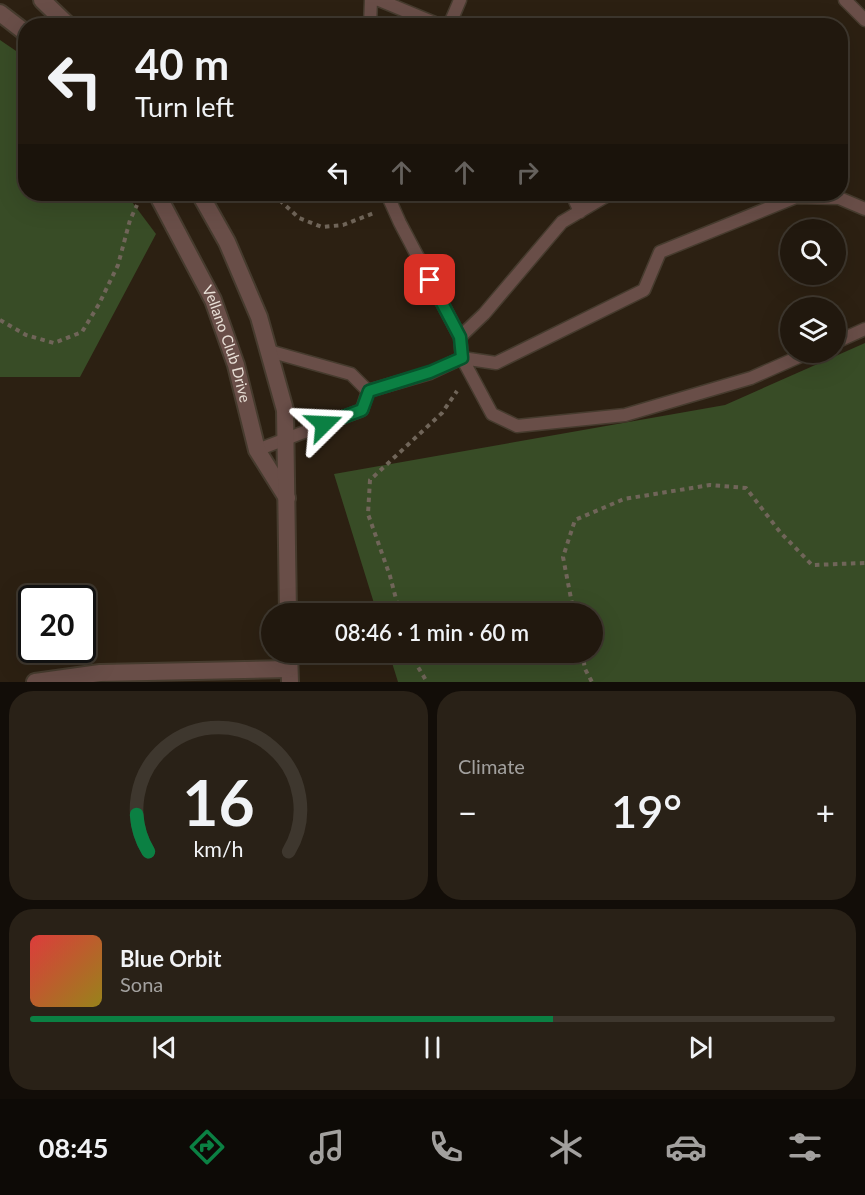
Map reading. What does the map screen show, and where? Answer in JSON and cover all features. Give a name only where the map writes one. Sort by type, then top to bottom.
[{"type":"street","points":[[42,0],[61,18]]},
{"type":"street","points":[[0,13],[18,27]]},
{"type":"street","name":"Vellano Club Drive","points":[[161,201],[213,300],[236,365],[257,450],[288,498]]},
{"type":"street","points":[[204,201],[227,242],[259,317],[285,410],[288,603]]},
{"type":"street","points":[[35,682],[100,673],[289,668]]},
{"type":"lane","points":[[370,18],[371,0]]},
{"type":"lane","points":[[379,0],[423,18]]},
{"type":"lane","points":[[452,18],[460,0]]},
{"type":"lane","points":[[845,0],[865,20]]},
{"type":"lane","points":[[390,201],[460,337],[462,358],[492,414],[518,426],[625,415],[751,378],[785,363]]},
{"type":"lane","points":[[575,201],[580,212]]},
{"type":"lane","points":[[460,337],[484,314],[562,222],[598,201]]},
{"type":"lane","points":[[369,391],[430,372],[462,358],[496,363],[644,290],[660,252],[786,201]]},
{"type":"lane","points":[[846,201],[865,209]]},
{"type":"lane","points":[[846,338],[865,329]]},
{"type":"lane","points":[[269,351],[351,374],[369,391]]},
{"type":"lane","points":[[257,450],[362,410],[369,391]]},
{"type":"path","points":[[281,201],[299,218],[322,227],[343,225],[403,201]]},
{"type":"path","points":[[0,320],[26,335],[54,343],[82,332],[118,265],[130,220],[138,202]]},
{"type":"path","points":[[397,603],[368,514],[370,480],[442,413],[470,372]]},
{"type":"path","points":[[572,603],[563,557],[575,520],[624,499],[710,485],[746,488],[780,532],[812,565],[865,563]]},
{"type":"path","points":[[416,663],[427,682]]},
{"type":"path","points":[[584,663],[592,682]]},
{"type":"green space","points":[[0,40],[18,52],[18,201],[131,201],[156,234],[80,377],[0,377]]},
{"type":"green space","points":[[865,343],[865,682],[398,682],[392,663],[603,663],[603,603],[374,603],[334,474],[725,405],[820,363],[846,363],[846,351]]},
{"type":"route","points":[[324,424],[362,410],[369,391],[430,372],[462,358],[460,337],[430,280]]}]
